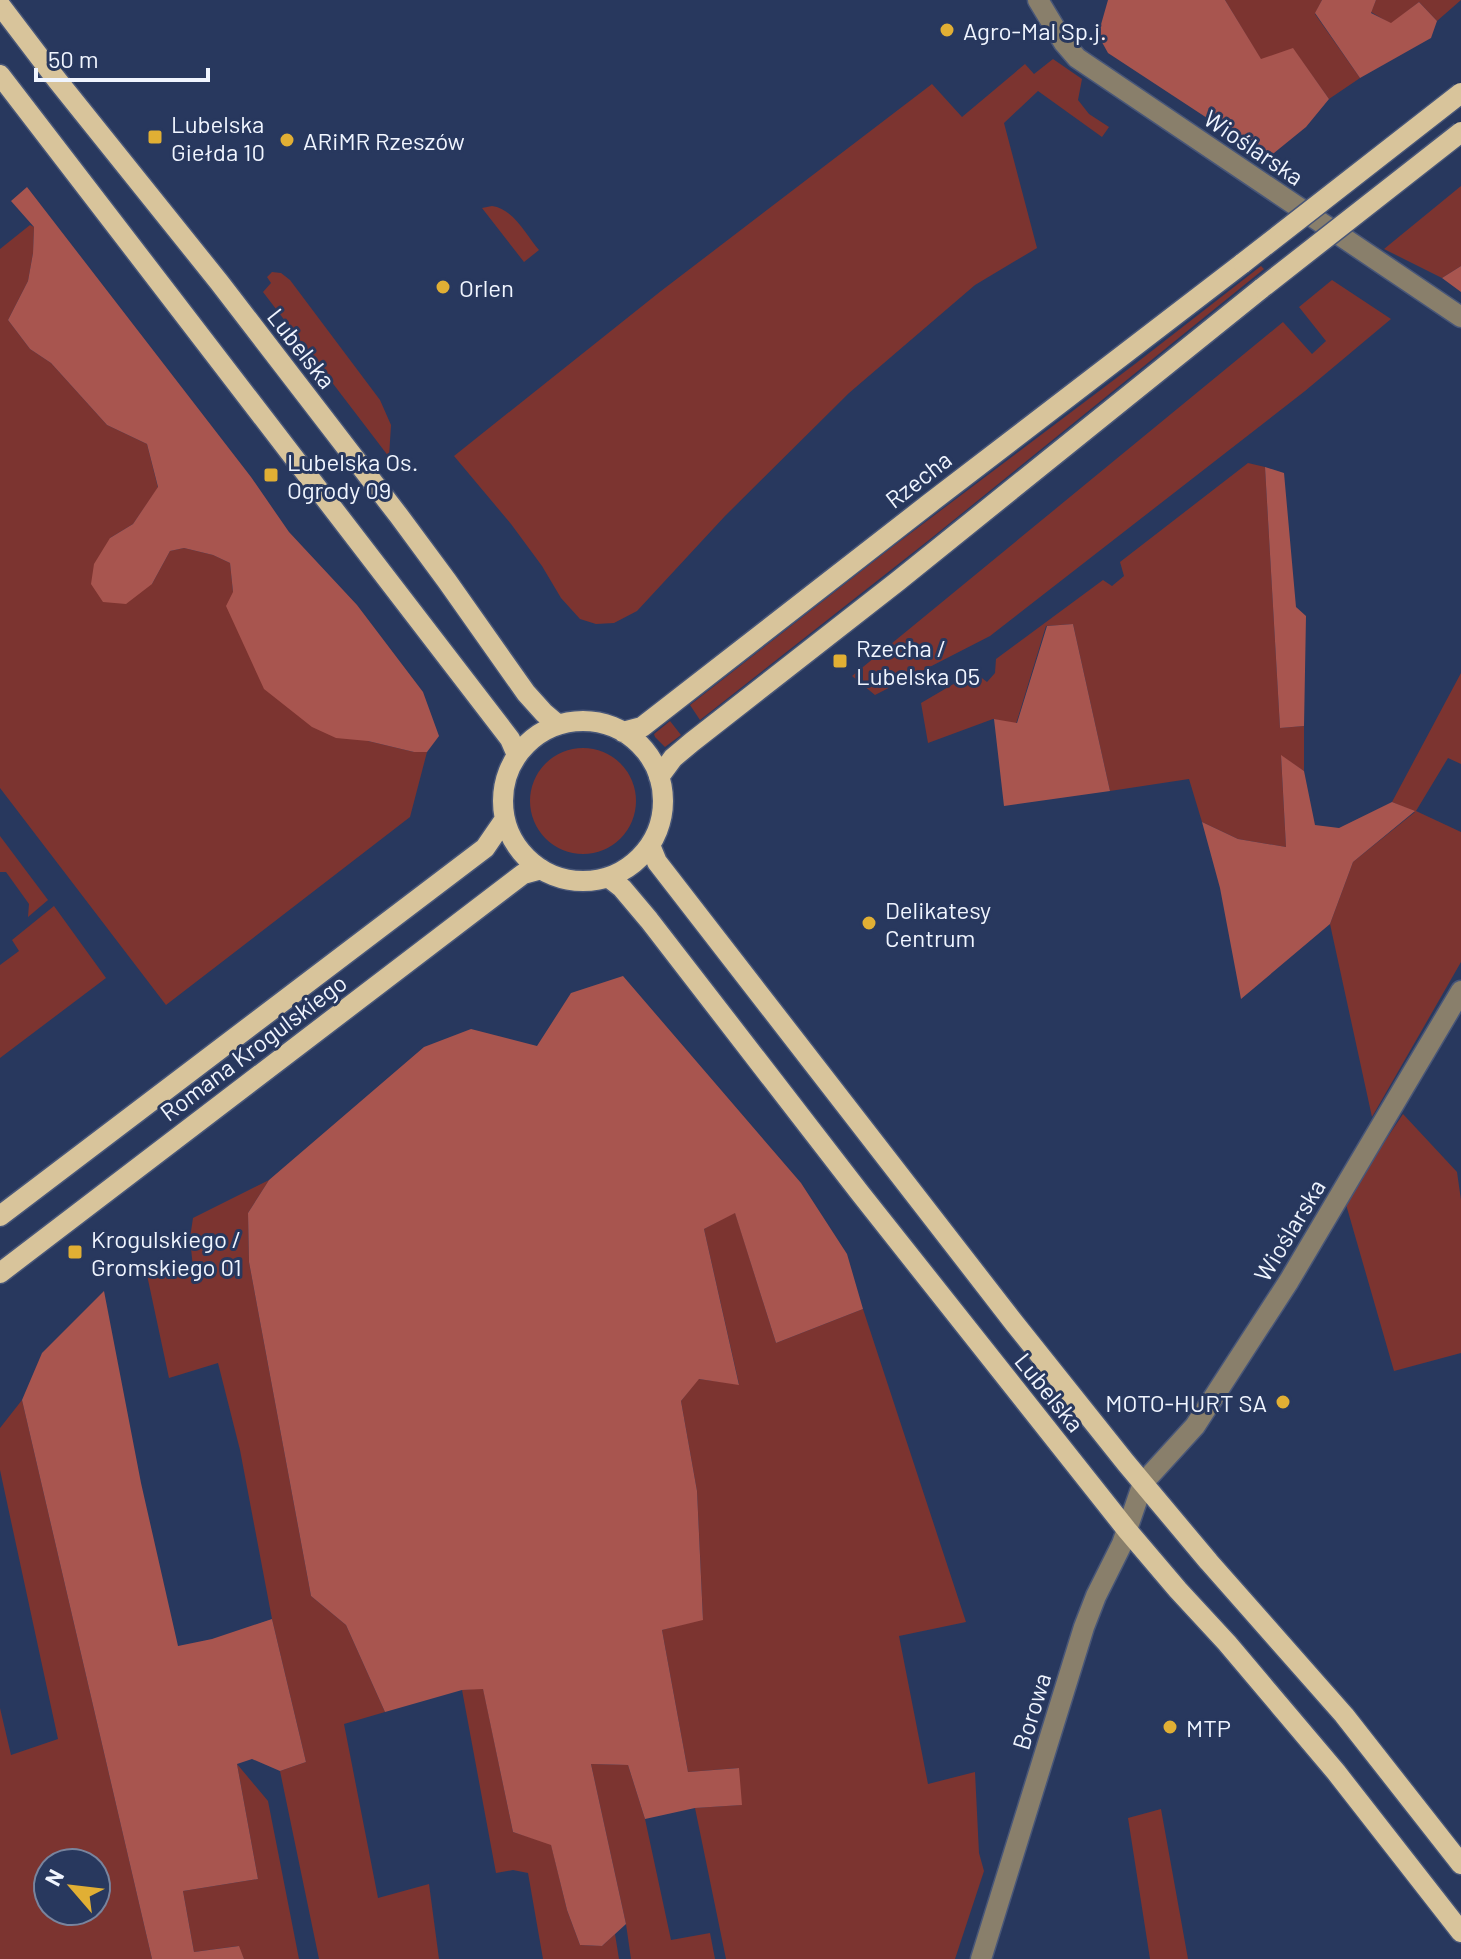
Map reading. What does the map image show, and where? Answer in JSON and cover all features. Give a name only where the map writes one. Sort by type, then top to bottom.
[{"type":"main road","name":"Lubelska","points":[[0,5],[399,516],[526,693],[557,724]]},
{"type":"main road","points":[[0,75],[510,739],[517,755]]},
{"type":"main road","name":"Rzecha","points":[[623,732],[642,727],[1461,93]]},
{"type":"main road","points":[[659,777],[673,758],[692,742],[1461,132]]},
{"type":"main road","points":[[596,721],[623,732],[647,751],[659,777],[663,804],[661,821],[650,845],[628,867],[595,880],[575,880],[541,869],[521,851],[505,819],[503,799],[506,781],[517,755],[538,735],[557,724],[596,721]]},
{"type":"main road","name":"Romana Krogulskiego","points":[[0,1216],[485,848],[505,819]]},
{"type":"main road","name":"Lubelska","points":[[650,845],[657,862],[1015,1324],[1209,1562],[1344,1715],[1461,1864]]},
{"type":"main road","name":"Romana Krogulskiego","points":[[0,1273],[523,874],[541,869]]},
{"type":"main road","name":"Lubelska","points":[[608,877],[622,888],[649,920],[1127,1530],[1336,1772],[1461,1932]]},
{"type":"street","name":"Wioślarska","points":[[1038,0],[1064,43],[1077,58],[1461,317]]},
{"type":"street","name":"Wioślarska","points":[[1143,1483],[1184,1440],[1203,1414],[1289,1281],[1461,991]]},
{"type":"street","name":"Borowa","points":[[981,1959],[1084,1627],[1127,1530],[1143,1483]]},
{"type":"shaded area","points":[[1108,0],[1225,0],[1261,59],[1293,48],[1329,99],[1306,127],[1268,158],[1108,53],[1098,35]]},
{"type":"shaded area","points":[[1225,0],[1322,0],[1315,14],[1360,78],[1329,99],[1293,49],[1261,60]]},
{"type":"shaded area","points":[[1322,0],[1376,0],[1371,13],[1391,23],[1419,2],[1437,21],[1431,38],[1360,78],[1315,13]]},
{"type":"shaded area","points":[[1376,0],[1461,0],[1437,21],[1419,2],[1391,24],[1371,12]]},
{"type":"shaded area","points":[[1053,59],[1082,79],[1078,100],[1089,114],[1109,127],[1102,137],[1038,91],[1004,123],[1037,248],[975,285],[849,393],[725,516],[637,611],[614,623],[596,624],[580,619],[561,598],[511,524],[454,456],[661,291],[932,84],[962,117],[1025,64],[1034,74]]},
{"type":"shaded area","points":[[1461,186],[1461,266],[1442,278],[1384,249]]},
{"type":"shaded area","points":[[27,187],[251,477],[289,532],[357,605],[423,692],[439,736],[427,752],[336,738],[312,727],[264,689],[226,606],[233,592],[230,563],[213,555],[184,548],[170,551],[152,584],[126,604],[103,602],[91,584],[94,564],[110,538],[133,524],[158,487],[147,444],[107,425],[51,363],[30,349],[8,320],[28,281],[33,253],[34,227],[11,201]]},
{"type":"shaded area","points":[[492,206],[513,217],[539,250],[524,262],[482,208]]},
{"type":"shaded area","points":[[30,225],[34,227],[28,281],[8,320],[30,349],[51,363],[107,425],[147,444],[158,488],[133,524],[110,538],[152,584],[170,551],[184,548],[230,563],[233,592],[368,741],[427,752],[410,817],[166,1005],[0,788],[0,249]]},
{"type":"shaded area","points":[[1261,266],[1264,269],[929,540],[700,720],[690,705]]},
{"type":"shaded area","points":[[1461,266],[1461,292],[1442,278]]},
{"type":"shaded area","points":[[272,272],[281,273],[290,280],[380,400],[391,425],[389,457],[263,292],[271,283],[267,277]]},
{"type":"shaded area","points":[[1332,280],[1391,319],[1305,391],[990,636],[875,695],[852,676],[1283,322],[1312,354],[1326,341],[1299,307]]},
{"type":"shaded area","points":[[1248,463],[1265,467],[1280,728],[1304,726],[1304,771],[1281,756],[1286,847],[1238,839],[1202,822],[1189,779],[1110,791],[1073,624],[1046,626],[1016,724],[993,719],[928,743],[921,703],[974,672],[987,682],[995,673],[996,659],[1103,580],[1112,586],[1124,576],[1120,562]]},
{"type":"shaded area","points":[[1265,467],[1284,473],[1296,607],[1306,616],[1304,726],[1280,728]]},
{"type":"shaded area","points":[[1073,624],[1110,791],[1004,806],[994,719],[1017,723],[1047,626]]},
{"type":"shaded area","points":[[1461,673],[1461,764],[1448,758],[1416,811],[1461,832],[1461,962],[1372,1117],[1330,924],[1353,862],[1415,812],[1392,802]]},
{"type":"shaded area","points":[[670,721],[681,735],[665,747],[654,734]]},
{"type":"shaded area","points":[[583,748],[603,752],[621,763],[632,781],[636,801],[632,821],[621,839],[603,850],[583,854],[563,850],[545,839],[534,821],[530,801],[534,781],[545,763],[563,752]]},
{"type":"shaded area","points":[[1281,755],[1304,771],[1315,825],[1339,828],[1392,802],[1415,811],[1353,862],[1330,924],[1241,999],[1220,888],[1202,822],[1238,839],[1286,847]]},
{"type":"shaded area","points":[[0,836],[48,900],[28,917],[29,904],[6,872],[0,872]]},
{"type":"shaded area","points":[[54,906],[106,978],[0,1058],[0,965],[19,951],[12,940]]},
{"type":"shaded area","points":[[623,976],[801,1183],[847,1254],[863,1309],[776,1343],[735,1213],[704,1229],[739,1385],[699,1379],[681,1401],[697,1491],[703,1620],[662,1630],[688,1772],[739,1768],[742,1805],[695,1808],[645,1819],[628,1765],[591,1764],[626,1924],[602,1946],[580,1945],[567,1910],[551,1845],[513,1832],[483,1689],[462,1690],[385,1712],[346,1625],[311,1596],[249,1262],[248,1213],[269,1180],[424,1047],[471,1029],[537,1046],[571,993]]},
{"type":"shaded area","points":[[1403,1114],[1457,1172],[1461,1200],[1461,1353],[1394,1371],[1345,1201]]},
{"type":"shaded area","points":[[269,1180],[248,1213],[249,1262],[311,1596],[346,1625],[385,1712],[344,1724],[378,1898],[429,1884],[439,1959],[319,1959],[280,1771],[306,1762],[272,1619],[240,1450],[218,1363],[169,1378],[147,1275],[193,1268],[190,1238],[193,1218]]},
{"type":"shaded area","points":[[735,1212],[776,1343],[863,1309],[966,1622],[899,1636],[928,1784],[975,1772],[979,1853],[984,1871],[955,1959],[726,1959],[695,1808],[741,1805],[738,1768],[688,1772],[662,1630],[703,1619],[697,1491],[681,1401],[698,1379],[739,1384],[704,1229]]},
{"type":"shaded area","points":[[104,1291],[141,1483],[178,1646],[212,1639],[272,1619],[306,1762],[280,1771],[252,1759],[237,1764],[258,1879],[183,1891],[194,1952],[239,1946],[244,1959],[152,1959],[22,1400],[42,1353]]},
{"type":"shaded area","points":[[22,1400],[152,1959],[0,1959],[0,1708],[11,1755],[58,1739],[0,1470],[0,1428]]},
{"type":"shaded area","points":[[483,1688],[513,1832],[551,1844],[567,1910],[580,1945],[602,1946],[615,1934],[619,1959],[543,1959],[528,1873],[513,1870],[496,1873],[462,1690]]},
{"type":"shaded area","points":[[237,1764],[268,1801],[299,1959],[244,1959],[238,1946],[194,1952],[183,1891],[258,1879]]},
{"type":"shaded area","points":[[591,1764],[628,1765],[645,1819],[671,1940],[710,1933],[715,1959],[631,1959]]},
{"type":"shaded area","points":[[1161,1809],[1188,1959],[1150,1959],[1128,1818]]},
{"type":"place","name":"Agro-Mal Sp.j.","points":[[947,30]]},
{"type":"place","name":"Lubelska Giełda 10","points":[[155,137]]},
{"type":"place","name":"ARiMR Rzeszów","points":[[287,140]]},
{"type":"place","name":"Orlen","points":[[443,287]]},
{"type":"place","name":"Lubelska Os. Ogrody 09","points":[[271,475]]},
{"type":"place","name":"Rzecha / Lubelska 05","points":[[840,661]]},
{"type":"place","name":"Delikatesy Centrum","points":[[869,923]]},
{"type":"place","name":"Krogulskiego / Gromskiego 01","points":[[75,1252]]},
{"type":"place","name":"MOTO-HURT SA","points":[[1283,1402]]},
{"type":"place","name":"MTP","points":[[1170,1727]]}]
